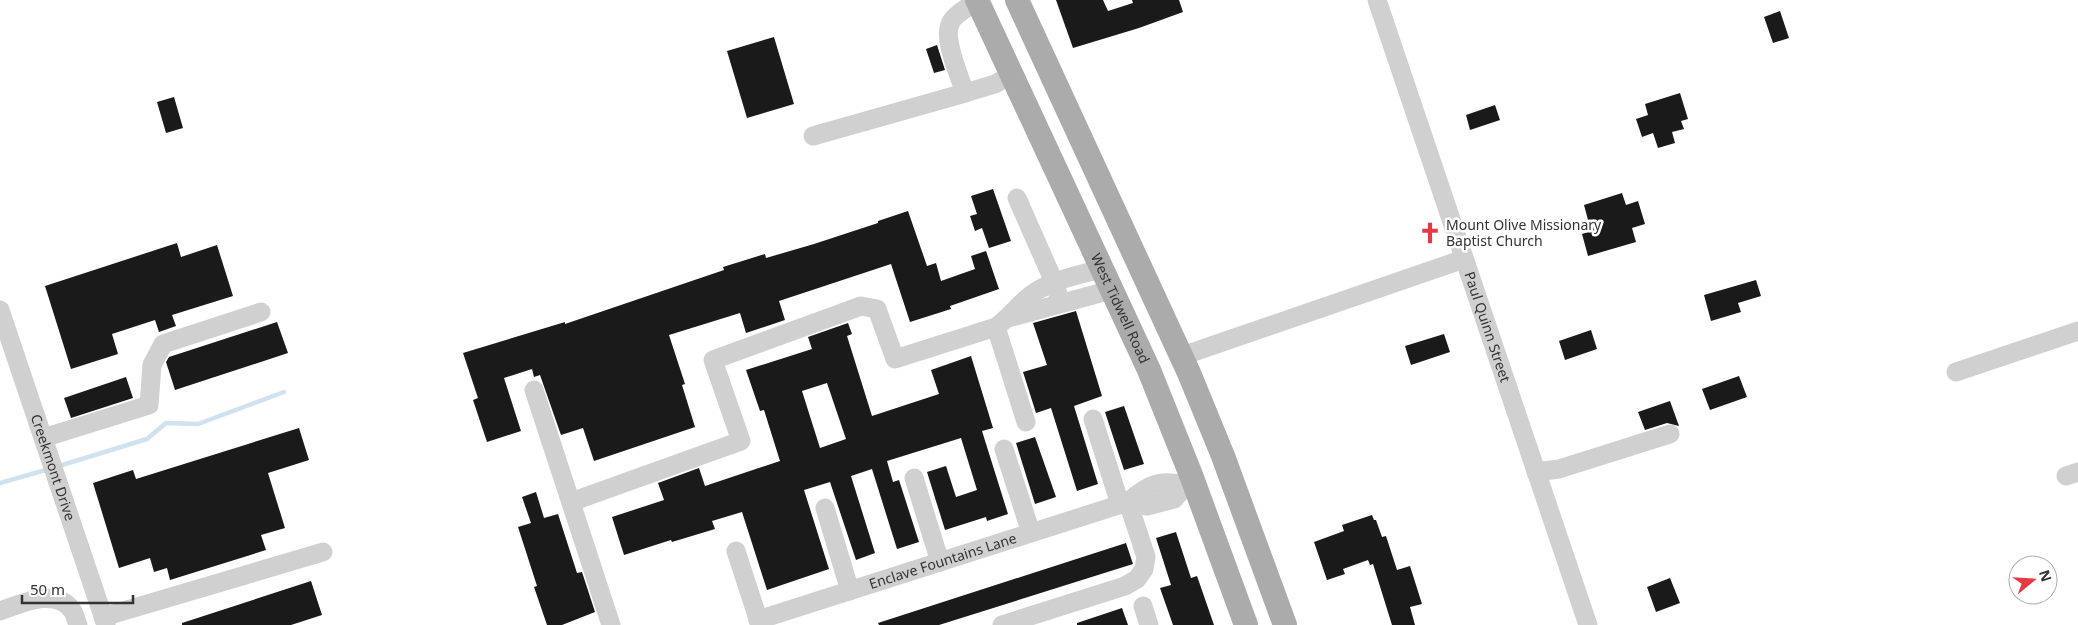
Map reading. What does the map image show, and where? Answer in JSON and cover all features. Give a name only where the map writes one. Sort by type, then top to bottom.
[{"type":"main road","points":[[1017,0],[1182,356],[1223,456],[1285,625]]},
{"type":"main road","name":"West Tidwell Road","points":[[977,1],[1149,370],[1190,484],[1244,620]]},
{"type":"main road","points":[[1011,75],[1044,60]]},
{"type":"main road","points":[[1244,620],[1277,602]]},
{"type":"street","name":"Paul Quinn Street","points":[[1377,0],[1588,625]]},
{"type":"street","points":[[965,93],[950,46],[948,33],[950,24],[958,14],[977,1]]},
{"type":"street","points":[[813,136],[995,84],[1011,75]]},
{"type":"street","points":[[1017,198],[1054,282],[1061,304]]},
{"type":"street","points":[[1182,356],[1464,259]]},
{"type":"street","points":[[1002,322],[1025,299],[1054,282],[1106,280]]},
{"type":"street","points":[[571,502],[741,441],[713,360],[861,306],[877,309],[895,359],[1061,304],[1106,280]]},
{"type":"street","name":"Creekmont Drive","points":[[0,310],[105,623]]},
{"type":"street","points":[[45,444],[149,405],[152,365],[163,344],[261,312]]},
{"type":"street","points":[[1002,322],[1026,422]]},
{"type":"street","points":[[1956,372],[2078,331]]},
{"type":"street","points":[[534,390],[611,625]]},
{"type":"street","points":[[1002,625],[1124,586],[1137,579],[1144,569],[1146,557],[1093,419]]},
{"type":"street","points":[[1536,472],[1559,469],[1670,434]]},
{"type":"street","points":[[1004,449],[1031,533]]},
{"type":"street","points":[[914,478],[940,562]]},
{"type":"street","name":"Enclave Fountains Lane","points":[[759,622],[1124,503],[1147,506],[1158,493],[1174,499],[1190,484]]},
{"type":"street","points":[[825,508],[850,591]]},
{"type":"street","points":[[736,551],[759,622]]},
{"type":"street","points":[[105,623],[323,552]]},
{"type":"street","points":[[0,610],[37,599],[57,600],[71,609],[78,625]]},
{"type":"street","points":[[1143,606],[1149,625]]},
{"type":"building","points":[[1056,0],[1103,0],[1108,11],[1133,3],[1132,0],[1179,0],[1183,12],[1139,28],[1073,48]]},
{"type":"building","points":[[1780,11],[1789,38],[1773,43],[1764,17]]},
{"type":"building","points":[[774,37],[794,104],[747,118],[727,51]]},
{"type":"building","points":[[937,45],[945,70],[934,73],[926,49]]},
{"type":"building","points":[[1680,93],[1688,119],[1681,121],[1684,129],[1672,132],[1675,143],[1658,148],[1653,133],[1642,137],[1636,119],[1648,115],[1645,104]]},
{"type":"building","points":[[174,97],[183,128],[166,133],[157,102]]},
{"type":"building","points":[[1495,105],[1500,120],[1470,130],[1466,115]]},
{"type":"building","points":[[993,189],[1011,241],[989,248],[982,228],[975,231],[970,216],[977,214],[971,196]]},
{"type":"building","points":[[1622,193],[1626,205],[1638,201],[1645,224],[1632,228],[1636,242],[1588,256],[1582,234],[1591,231],[1584,205]]},
{"type":"building","points":[[908,211],[927,266],[936,263],[941,281],[975,269],[971,256],[986,251],[999,289],[950,306],[951,309],[910,322],[891,264],[779,301],[785,320],[746,333],[740,313],[669,335],[685,384],[682,385],[695,427],[594,461],[583,428],[561,435],[540,375],[534,377],[532,369],[504,378],[521,431],[487,442],[473,400],[478,398],[463,353],[565,322],[565,324],[724,270],[723,267],[765,254],[766,258],[814,244]]},
{"type":"building","points":[[177,243],[181,257],[217,245],[233,296],[172,315],[176,326],[159,332],[155,320],[112,334],[118,354],[71,369],[45,286]]},
{"type":"building","points":[[1756,280],[1761,296],[1738,303],[1741,312],[1711,321],[1704,295]]},
{"type":"building","points":[[1076,311],[1102,396],[1074,406],[1098,484],[1077,491],[1051,408],[1036,413],[1023,372],[1047,365],[1033,323]]},
{"type":"building","points":[[277,322],[288,353],[175,390],[166,362],[169,357]]},
{"type":"building","points":[[848,323],[852,334],[847,336],[872,416],[939,394],[931,370],[971,356],[993,428],[982,431],[1008,514],[987,521],[986,517],[945,530],[927,472],[946,466],[956,497],[977,490],[961,438],[887,461],[893,482],[899,480],[919,542],[897,549],[872,469],[851,476],[875,553],[856,560],[830,482],[804,490],[829,569],[767,590],[742,512],[712,521],[715,529],[672,542],[671,540],[624,555],[612,517],[664,500],[658,483],[699,468],[705,486],[780,461],[764,410],[760,411],[746,370],[812,349],[808,337]],"holes":[[[827,383],[846,439],[820,448],[802,391]]]},
{"type":"building","points":[[1591,330],[1597,349],[1565,360],[1559,341]]},
{"type":"building","points":[[1444,334],[1450,352],[1411,365],[1405,346]]},
{"type":"building","points":[[1739,376],[1747,397],[1710,410],[1702,389]]},
{"type":"building","points":[[126,377],[133,398],[71,418],[64,398]]},
{"type":"building","points":[[1670,401],[1679,426],[1667,423],[1645,430],[1638,412]]},
{"type":"building","points":[[1124,406],[1144,464],[1124,470],[1105,412]]},
{"type":"building","points":[[299,428],[309,460],[268,473],[285,528],[261,535],[266,550],[170,580],[167,568],[154,572],[150,558],[119,568],[93,483],[133,470],[136,479]]},
{"type":"building","points":[[1035,437],[1056,497],[1035,504],[1016,443]]},
{"type":"building","points":[[536,492],[544,518],[558,514],[577,573],[582,572],[595,612],[562,625],[547,625],[534,587],[537,586],[518,527],[531,523],[522,497]]},
{"type":"building","points":[[1372,515],[1374,520],[1376,520],[1382,537],[1386,536],[1397,570],[1410,566],[1422,604],[1410,607],[1415,625],[1392,625],[1373,564],[1370,565],[1368,560],[1343,569],[1345,574],[1327,580],[1314,542],[1344,531],[1342,525]]},
{"type":"building","points":[[1176,532],[1191,578],[1197,576],[1214,625],[1173,625],[1160,588],[1171,585],[1156,538]]},
{"type":"building","points":[[1126,543],[1133,564],[939,625],[879,625],[878,623]]},
{"type":"building","points":[[1670,578],[1680,603],[1656,612],[1647,587]]},
{"type":"building","points":[[311,581],[322,615],[291,625],[182,625],[182,623]]},
{"type":"building","points":[[1122,608],[1128,625],[1077,625],[1077,623]]},
{"type":"waterway","points":[[59,466],[147,439],[166,423],[198,424],[284,392]]},
{"type":"waterway","points":[[0,483],[49,469]]},
{"type":"place","name":"Mount Olive Missionary Baptist Church","points":[[1430,233]]}]
